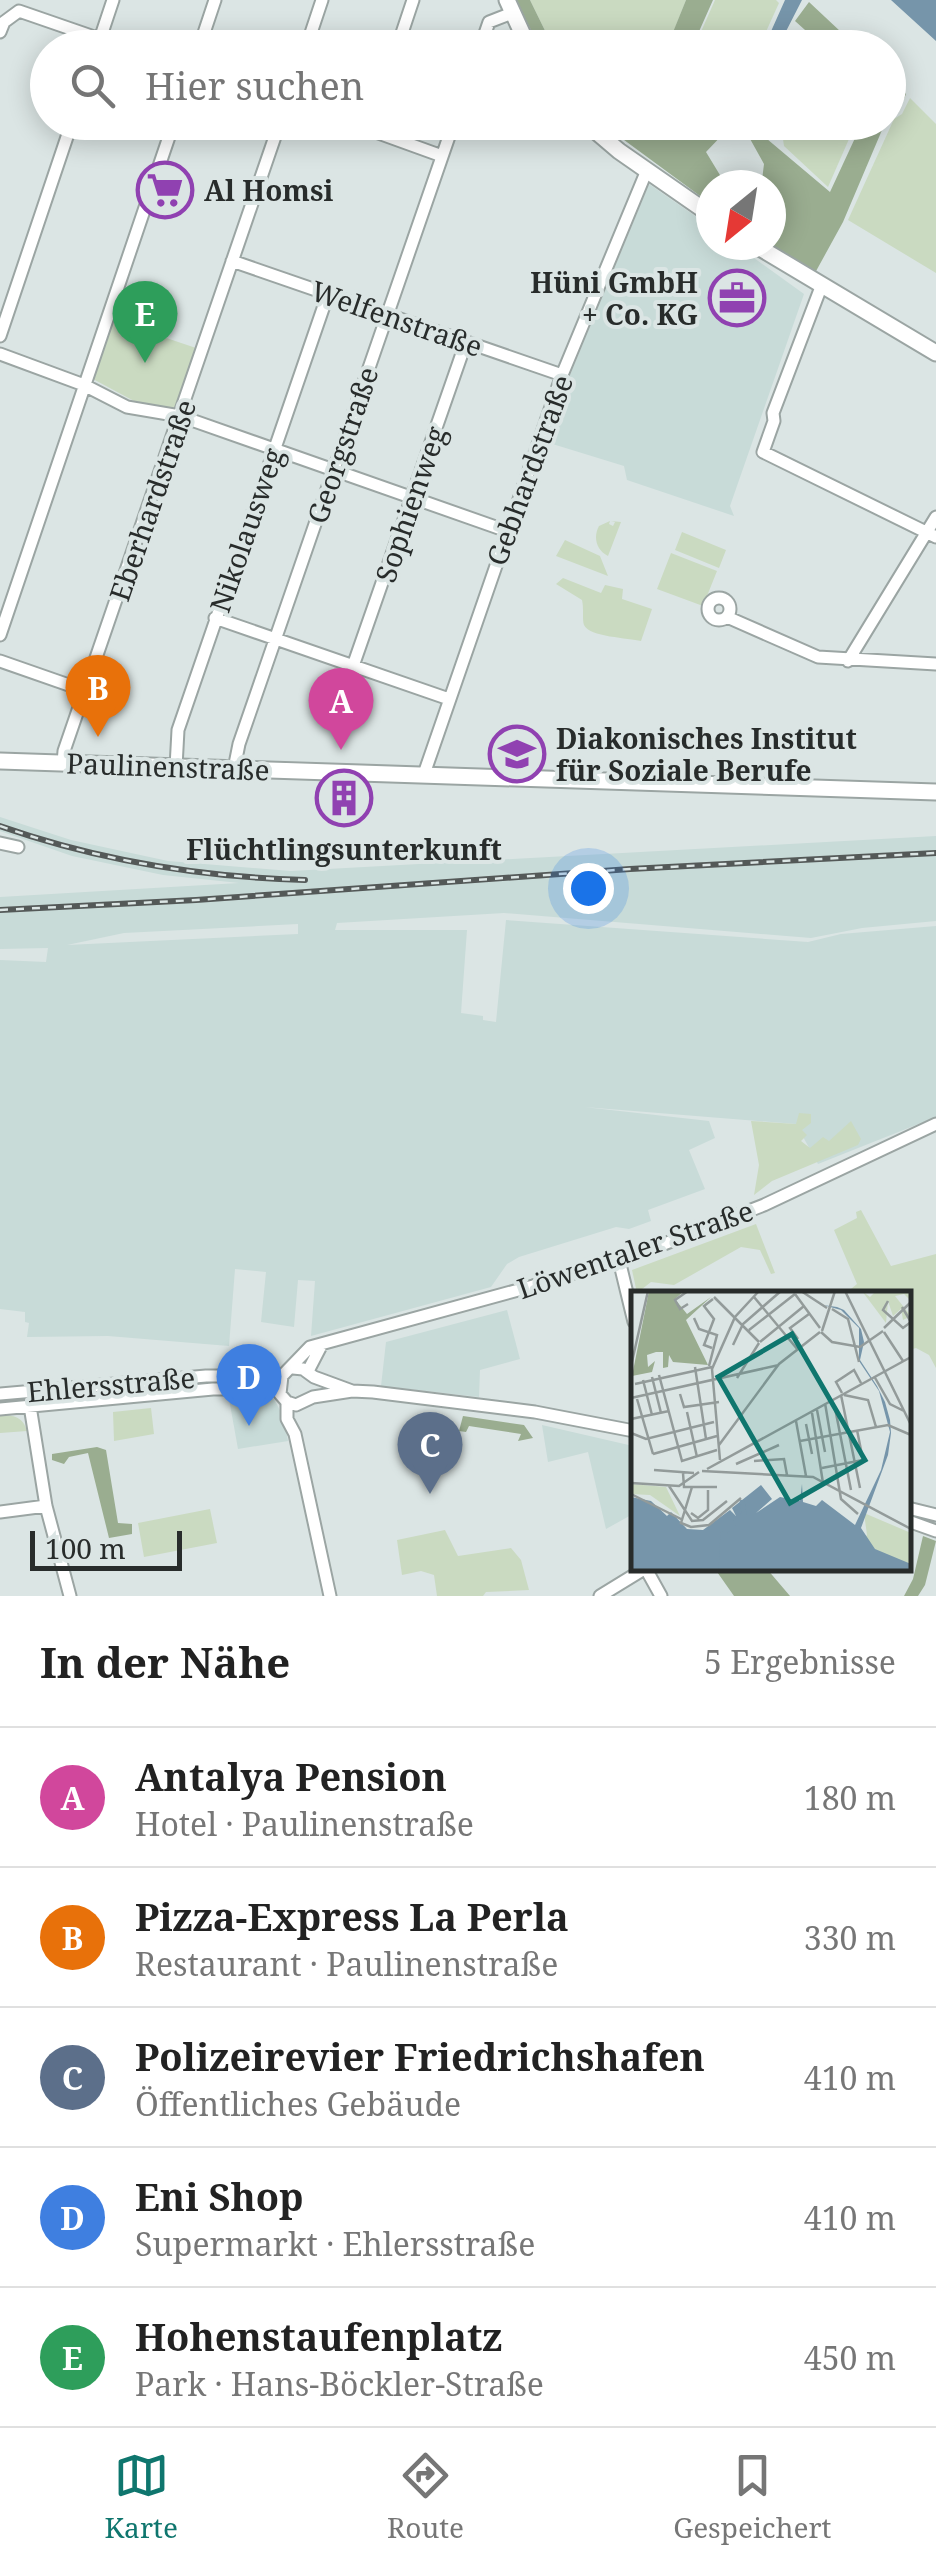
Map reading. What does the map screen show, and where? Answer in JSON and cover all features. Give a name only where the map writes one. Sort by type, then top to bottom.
[{"type":"main road","points":[[509,6],[521,30]]},
{"type":"main road","points":[[608,140],[696,204]]},
{"type":"main road","points":[[779,260],[936,353]]},
{"type":"main road","name":"Paulinenstraße","points":[[0,761],[936,792]]},
{"type":"street","points":[[104,30],[114,0]]},
{"type":"street","points":[[205,30],[216,0]]},
{"type":"street","points":[[312,30],[322,0]]},
{"type":"street","points":[[403,30],[413,0]]},
{"type":"street","points":[[486,30],[489,22],[509,6]]},
{"type":"street","points":[[2,27],[19,11],[66,30]]},
{"type":"street","points":[[0,336],[66,140]]},
{"type":"street","points":[[0,634],[168,140]]},
{"type":"street","name":"Eberhardstraße","points":[[63,763],[274,140]]},
{"type":"street","points":[[404,140],[442,156]]},
{"type":"street","name":"Georgstraße","points":[[234,769],[448,140]]},
{"type":"street","name":"Gebhardstraße","points":[[424,774],[562,375],[647,170]]},
{"type":"street","name":"Welfenstraße","points":[[232,261],[562,375]]},
{"type":"street","points":[[821,287],[773,414],[763,452],[931,534]]},
{"type":"street","name":"Nikolausweg","points":[[176,768],[178,730],[328,294]]},
{"type":"street","name":"Sophienweg","points":[[354,666],[466,342]]},
{"type":"street","points":[[0,354],[84,385],[127,407],[180,416],[507,530]]},
{"type":"street","points":[[848,661],[931,534],[936,517]]},
{"type":"street","points":[[727,617],[818,657],[936,664]]},
{"type":"street","points":[[215,618],[449,699]]},
{"type":"street","points":[[0,661],[86,691]]},
{"type":"street","points":[[0,842],[18,848]]},
{"type":"street","name":"Löwentaler Straße","points":[[284,1378],[310,1346],[619,1260],[764,1205],[936,1124]]},
{"type":"street","points":[[619,1260],[631,1310]]},
{"type":"street","points":[[295,1434],[316,1388],[311,1374],[322,1344]]},
{"type":"street","name":"Ehlersstraße","points":[[0,1409],[213,1389],[311,1374],[352,1391],[535,1412],[631,1429]]},
{"type":"street","name":"Ehlersstraße","points":[[0,1394],[206,1376],[284,1378]]},
{"type":"street","points":[[284,1378],[287,1418],[295,1434],[330,1596]]},
{"type":"street","name":"Ehlersstraße","points":[[287,1402],[352,1391]]},
{"type":"street","points":[[30,1406],[46,1506],[70,1596]]},
{"type":"street","points":[[0,1512],[46,1506]]},
{"type":"street","points":[[911,1509],[936,1515]]},
{"type":"street","points":[[911,1522],[936,1532]]},
{"type":"street","points":[[600,1596],[640,1571]]},
{"type":"street","points":[[647,1571],[661,1596]]},
{"type":"shaded area","points":[[649,184],[696,217],[696,260],[757,260],[804,294],[730,506],[734,516],[627,480],[624,466],[546,442]]},
{"type":"shaded area","points":[[0,817],[71,840],[168,861],[291,871],[936,836],[936,921],[862,928],[811,938],[504,913],[337,923],[335,930],[467,930],[461,1013],[496,1022],[506,920],[808,942],[841,934],[936,926],[936,1117],[818,1164],[796,1124],[584,1107],[709,1121],[715,1138],[689,1150],[705,1189],[648,1210],[651,1221],[629,1229],[616,1227],[519,1257],[507,1264],[491,1287],[311,1336],[315,1281],[298,1280],[294,1327],[261,1322],[266,1272],[235,1269],[229,1346],[108,1336],[27,1337],[29,1323],[25,1322],[25,1312],[0,1309],[0,960],[46,962],[48,948],[0,949],[0,897],[239,883],[163,875],[72,856],[0,831]],"holes":[[[298,924],[298,934],[67,945],[124,933]]]},
{"type":"shaded area","points":[[507,1310],[520,1359],[480,1370],[479,1397],[381,1386],[386,1342]]},
{"type":"shaded area","points":[[229,1399],[274,1399],[284,1418],[288,1441],[238,1449]]},
{"type":"shaded area","points":[[542,1425],[631,1446],[631,1515],[606,1529],[588,1452],[548,1462]]},
{"type":"green space","points":[[515,0],[530,0],[545,30],[531,30]]},
{"type":"green space","points":[[530,0],[686,0],[674,30],[545,30]]},
{"type":"green space","points":[[686,0],[713,0],[700,30],[674,30]]},
{"type":"green space","points":[[715,0],[779,3],[767,30],[702,30]]},
{"type":"green space","points":[[809,2],[839,30],[805,30],[795,21]]},
{"type":"green space","points":[[910,98],[936,124],[936,273],[848,220],[884,140],[906,140],[906,106]]},
{"type":"green space","points":[[624,140],[717,140],[706,152],[717,170],[696,170],[696,193]]},
{"type":"green space","points":[[751,140],[768,140],[830,192],[854,140],[878,140],[843,222],[815,273],[786,254],[786,170],[763,170],[764,164]]},
{"type":"green space","points":[[783,140],[849,140],[828,187],[784,146]]},
{"type":"green space","points":[[113,320],[196,348],[177,409],[134,401],[93,379]]},
{"type":"green space","points":[[610,521],[613,526],[615,522],[611,521],[621,522],[608,556],[598,547],[596,534],[599,526]]},
{"type":"green space","points":[[682,532],[726,550],[719,568],[675,550]]},
{"type":"green space","points":[[565,540],[600,556],[608,576],[556,556]]},
{"type":"green space","points":[[671,553],[717,571],[703,606],[657,589]]},
{"type":"green space","points":[[563,578],[601,593],[605,585],[623,589],[622,599],[652,609],[641,641],[587,629],[582,600],[556,584]]},
{"type":"green space","points":[[799,1113],[811,1114],[811,1123],[802,1130],[807,1135],[801,1141],[810,1148],[823,1137],[829,1141],[851,1121],[861,1139],[858,1145],[772,1181],[754,1195],[759,1165],[751,1121],[796,1124]]},
{"type":"green space","points":[[861,1210],[891,1266],[936,1254],[936,1368],[929,1355],[911,1349],[911,1291],[848,1291],[857,1284],[834,1230],[857,1218],[856,1212]]},
{"type":"green space","points":[[756,1224],[775,1273],[771,1274],[760,1250],[741,1247],[674,1285],[651,1282],[637,1291],[632,1270]]},
{"type":"green space","points":[[232,1381],[256,1385],[54,1399],[53,1394]]},
{"type":"green space","points":[[151,1408],[154,1434],[114,1441],[113,1412]]},
{"type":"green space","points":[[0,1415],[17,1418],[27,1431],[0,1433]]},
{"type":"green space","points":[[463,1416],[524,1425],[533,1438],[518,1441],[521,1434],[469,1426],[466,1432],[459,1431]]},
{"type":"green space","points":[[97,1447],[106,1450],[118,1523],[132,1524],[132,1534],[109,1538],[88,1453],[69,1457],[64,1464],[52,1460],[52,1454]]},
{"type":"green space","points":[[210,1509],[217,1543],[144,1557],[138,1523]]},
{"type":"green space","points":[[445,1530],[458,1556],[511,1548],[521,1560],[529,1590],[437,1596],[434,1575],[421,1571],[402,1575],[397,1540]]},
{"type":"green space","points":[[923,1536],[936,1541],[925,1585],[918,1596],[904,1596],[913,1579]]},
{"type":"green space","points":[[716,1571],[769,1571],[790,1596],[734,1596]]},
{"type":"water","points":[[785,0],[802,0],[787,30],[772,30]]},
{"type":"water","points":[[891,0],[936,0],[936,41]]},
{"type":"railway","points":[[0,826],[75,849],[151,865],[305,880]]},
{"type":"railway","points":[[0,910],[936,853]]},
{"type":"place","name":"Al Homsi","points":[[165,190]]},
{"type":"place","name":"Hüni GmbH + Co. KG","points":[[737,298]]},
{"type":"place","name":"Hohenstaufenplatz","points":[[145,363]]},
{"type":"place","name":"Pizza-Express La Perla","points":[[98,737]]},
{"type":"place","name":"Antalya Pension","points":[[341,750]]},
{"type":"place","name":"Diakonisches Institut für Soziale Berufe","points":[[517,754]]},
{"type":"place","name":"Flüchtlingsunterkunft","points":[[344,798]]},
{"type":"place","name":"Eni Shop","points":[[249,1426]]},
{"type":"place","name":"Polizeirevier Friedrichshafen","points":[[430,1494]]}]
